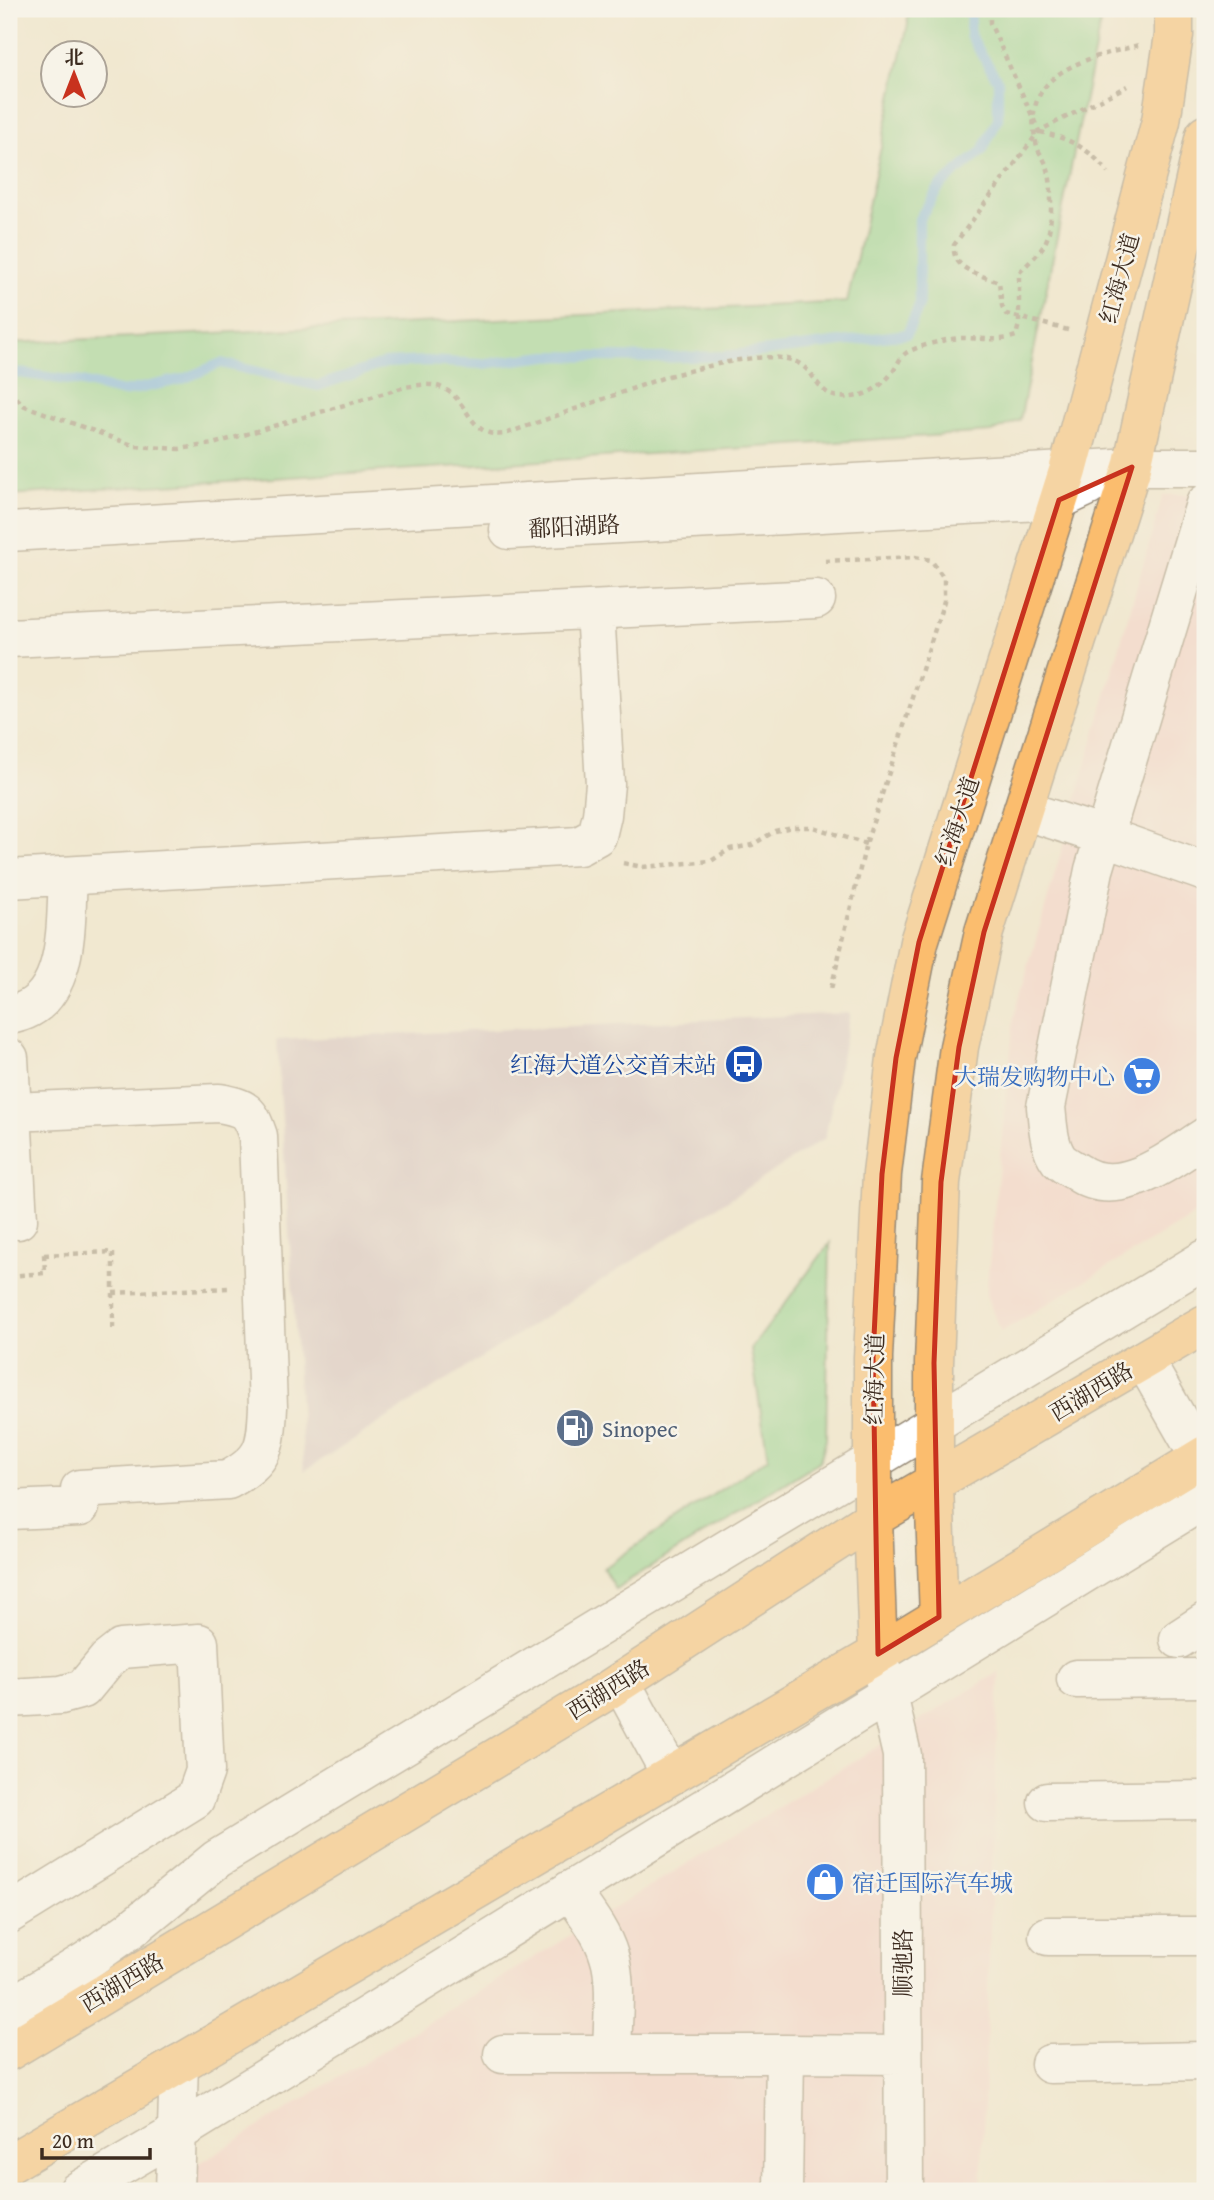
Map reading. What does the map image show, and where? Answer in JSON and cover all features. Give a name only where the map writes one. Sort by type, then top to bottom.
[{"type":"main road","name":"红海大道","points":[[878,1654],[873,1518],[873,1357],[882,1174],[898,1045],[919,942],[1063,486],[1161,121],[1174,35],[1174,9]]},
{"type":"main road","points":[[939,1617],[934,1424],[941,1182],[959,1047],[984,932],[1132,467],[1205,135]]},
{"type":"main road","name":"西湖西路","points":[[9,2051],[621,1682],[873,1518],[1205,1324]]},
{"type":"main road","points":[[9,2164],[878,1654],[1203,1456]]},
{"type":"street","name":"鄱阳湖路","points":[[9,557],[1063,486],[1132,467],[1205,467]]},
{"type":"street","name":"鄱阳湖路","points":[[9,532],[1063,486]]},
{"type":"street","points":[[1205,503],[1094,870],[1046,1107],[1049,1138],[1060,1160],[1084,1177],[1105,1184],[1125,1181],[1156,1168],[1205,1137]]},
{"type":"street","points":[[9,638],[816,599]]},
{"type":"street","points":[[9,879],[579,846],[597,836],[605,784],[595,610]]},
{"type":"street","points":[[1023,810],[1104,835],[1205,872]]},
{"type":"street","points":[[9,1015],[38,1002],[53,983],[60,968],[64,953],[68,876]]},
{"type":"street","points":[[9,1058],[18,1220]]},
{"type":"street","points":[[9,1510],[79,1507],[79,1489],[228,1480],[247,1470],[259,1457],[266,1440],[268,1407],[258,1136],[252,1118],[242,1107],[219,1103],[12,1112]]},
{"type":"street","points":[[9,2008],[119,1938],[217,1859],[1205,1259]]},
{"type":"street","points":[[1144,1360],[1203,1456]]},
{"type":"street","points":[[78,2191],[177,2133],[887,1693],[1202,1507]]},
{"type":"street","points":[[9,1698],[61,1695],[83,1689],[107,1660],[121,1649],[200,1643],[205,1771],[195,1799],[9,1914]]},
{"type":"street","name":"顺驰路","points":[[878,1654],[902,1755],[904,2191]]},
{"type":"street","points":[[1076,1679],[1205,1678]]},
{"type":"street","points":[[621,1682],[671,1775]]},
{"type":"street","points":[[1047,1802],[1205,1800]]},
{"type":"street","points":[[570,1889],[601,1937],[613,1969],[612,2054]]},
{"type":"street","points":[[1048,1936],[1205,1936]]},
{"type":"street","points":[[503,2054],[903,2055]]},
{"type":"street","points":[[783,2191],[785,2054]]},
{"type":"street","points":[[1050,2064],[1205,2062]]},
{"type":"street","points":[[175,2191],[179,2064]]},
{"type":"path","points":[[990,9],[990,23],[1039,131]]},
{"type":"path","points":[[9,391],[25,406],[135,446],[178,449],[213,444],[405,387],[427,384],[447,389],[478,426],[493,435],[505,434],[668,376],[755,358],[777,358],[798,363],[811,374],[826,394],[854,397],[884,383],[907,352],[952,339],[1004,339],[1016,336],[1019,324],[1019,273],[1045,244],[1051,219],[1049,172],[1036,145],[1034,130],[1039,95],[1059,73],[1083,59],[1139,45]]},
{"type":"path","points":[[1076,332],[1006,314],[1002,306],[999,282],[975,275],[959,263],[953,253],[958,238],[1039,131],[1137,81]]},
{"type":"path","points":[[1039,131],[1066,138],[1098,159],[1114,182]]},
{"type":"path","points":[[816,599],[813,561],[915,557],[931,560],[944,578],[944,601],[866,844],[831,989]]},
{"type":"path","points":[[597,836],[612,858],[624,864],[643,867],[711,861],[730,849],[752,845],[775,831],[792,827],[813,827],[866,844]]},
{"type":"path","points":[[44,1255],[113,1252],[113,1331]]},
{"type":"path","points":[[113,1293],[263,1286]]},
{"type":"highlighted area","points":[[1132,467],[984,932],[959,1047],[941,1182],[934,1363],[939,1617],[878,1654],[873,1357],[882,1174],[896,1058],[919,942],[1059,500]]},
{"type":"shaded area","points":[[1205,494],[1205,1208],[1001,1332],[986,1295],[1014,1017],[1163,495]]},
{"type":"shaded area","points":[[850,1013],[825,1138],[304,1471],[277,1040]]},
{"type":"shaded area","name":"宿迁国际汽车城","points":[[999,1672],[981,2189],[1205,2183],[1205,2191],[154,2191]]},
{"type":"green space","points":[[907,9],[1103,9],[1020,420],[992,432],[9,495],[9,343],[847,302],[908,24]]},
{"type":"green space","points":[[830,1243],[826,1439],[820,1461],[615,1589],[603,1568],[768,1458],[751,1349]]},
{"type":"waterway","points":[[9,376],[19,373],[82,382],[123,392],[183,379],[221,363],[318,386],[385,363],[426,361],[482,364],[547,356],[726,356],[907,334],[919,306],[919,219],[940,186],[982,151],[998,119],[998,81],[970,35],[971,9]]},
{"type":"place","name":"红海大道公交首末站","points":[[744,1064]]},
{"type":"place","name":"大瑞发购物中心","points":[[1142,1076]]},
{"type":"place","name":"Sinopec","points":[[575,1428]]},
{"type":"place","name":"宿迁国际汽车城","points":[[825,1882]]}]
